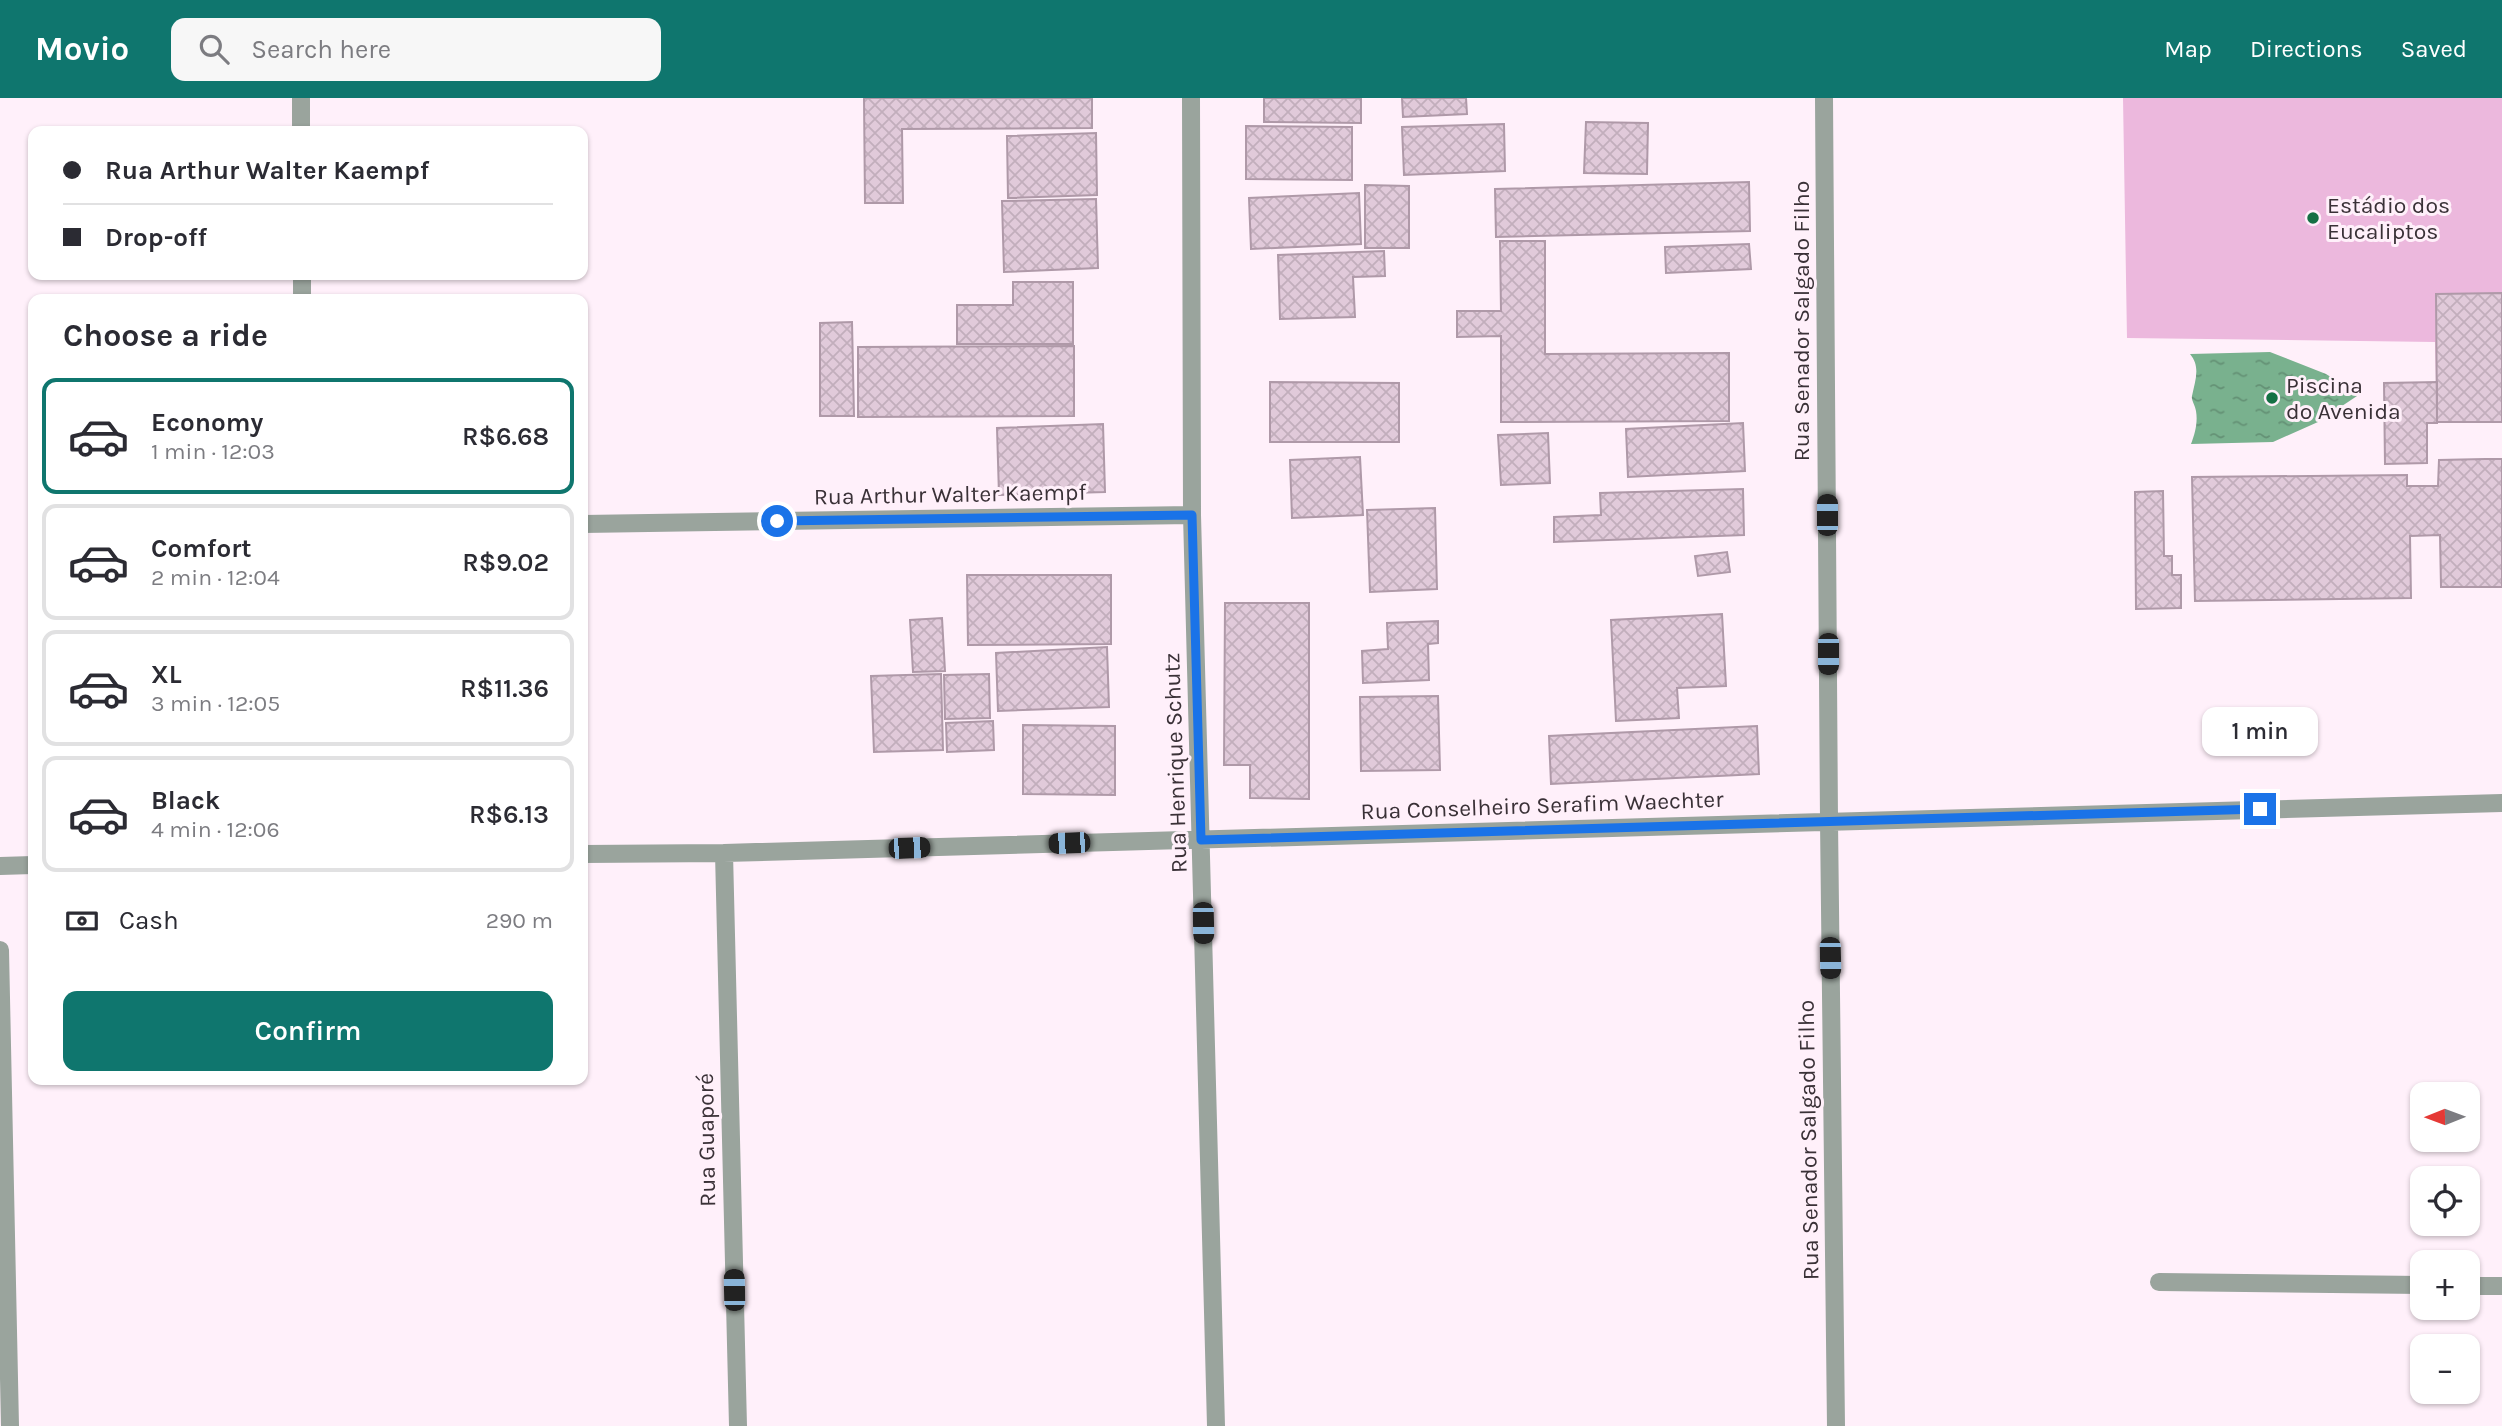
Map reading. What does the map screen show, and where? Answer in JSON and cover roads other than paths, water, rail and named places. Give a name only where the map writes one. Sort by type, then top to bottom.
[{"type":"street","points":[[301,98],[301,126]]},
{"type":"street","name":"Rua Henrique Schutz","points":[[1191,98],[1192,515],[1216,1426]]},
{"type":"street","name":"Rua Senador Salgado Filho","points":[[1824,98],[1836,1426]]},
{"type":"street","name":"Rua Arthur Walter Kaempf","points":[[588,524],[1192,515]]},
{"type":"street","name":"Rua Conselheiro Serafim Waechter","points":[[588,854],[724,853],[2502,803]]},
{"type":"street","name":"Rua Guaporé","points":[[724,853],[738,1426]]},
{"type":"street","points":[[0,866],[28,865]]},
{"type":"street","points":[[0,950],[10,1426]]},
{"type":"street","points":[[2159,1282],[2410,1285]]},
{"type":"street","points":[[2480,1286],[2502,1286]]},
{"type":"water","name":"Piscina do Avenida","points":[[2270,352],[2326,374],[2355,392],[2357,396],[2318,422],[2273,442],[2191,444],[2196,424],[2192,398],[2196,369],[2190,354]]},
{"type":"place","name":"Estádio dos Eucaliptos","points":[[2313,218]]},
{"type":"place","name":"Piscina do Avenida","points":[[2272,398]]}]
